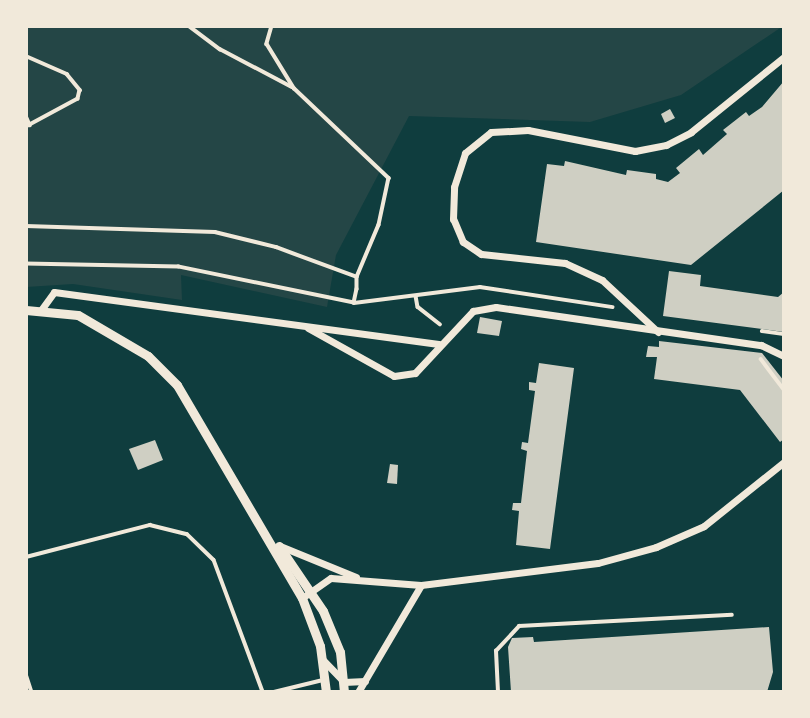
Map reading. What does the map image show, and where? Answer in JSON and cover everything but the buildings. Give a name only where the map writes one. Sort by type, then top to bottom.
[{"type":"street","points":[[657,332],[602,281],[565,263],[481,254],[463,242],[453,219],[454,187],[466,153],[491,132],[528,130],[635,151],[666,145],[691,132],[784,57]]},
{"type":"street","points":[[41,310],[54,292],[439,344]]},
{"type":"street","points":[[308,328],[394,376],[415,373],[439,344],[473,311],[496,307],[761,345],[784,356]]},
{"type":"street","points":[[26,310],[78,315],[155,363],[177,385],[302,598],[322,659],[326,692]]},
{"type":"street","points":[[302,598],[311,589],[331,578],[421,585],[598,563],[656,547],[704,526],[784,462]]},
{"type":"street","points":[[263,528],[311,589],[340,652],[344,687]]},
{"type":"street","points":[[278,545],[363,579]]},
{"type":"street","points":[[358,692],[421,585]]},
{"type":"street","points":[[322,659],[344,687]]},
{"type":"street","points":[[344,687],[365,681]]},
{"type":"lane","points":[[498,692],[496,652],[502,640],[519,626],[732,615]]},
{"type":"lane","points":[[274,692],[325,680]]},
{"type":"path","points":[[188,26],[220,49],[294,88]]},
{"type":"path","points":[[26,264],[179,267],[354,303],[357,277],[379,225],[389,178],[294,88],[267,44],[272,26]]},
{"type":"path","points":[[26,56],[67,74],[80,90],[78,99],[28,126],[26,116]]},
{"type":"path","points":[[26,226],[178,233],[204,230],[265,244],[357,277]]},
{"type":"path","points":[[415,296],[418,307],[440,324]]},
{"type":"path","points":[[759,357],[784,389]]},
{"type":"path","points":[[26,557],[150,525],[187,534],[215,560],[264,692]]},
{"type":"path","points":[[26,674],[32,692]]},
{"type":"shaded area","points":[[26,26],[783,26],[681,95],[590,122],[409,116],[336,255],[327,307],[181,275],[182,300],[73,284],[26,287]]}]
